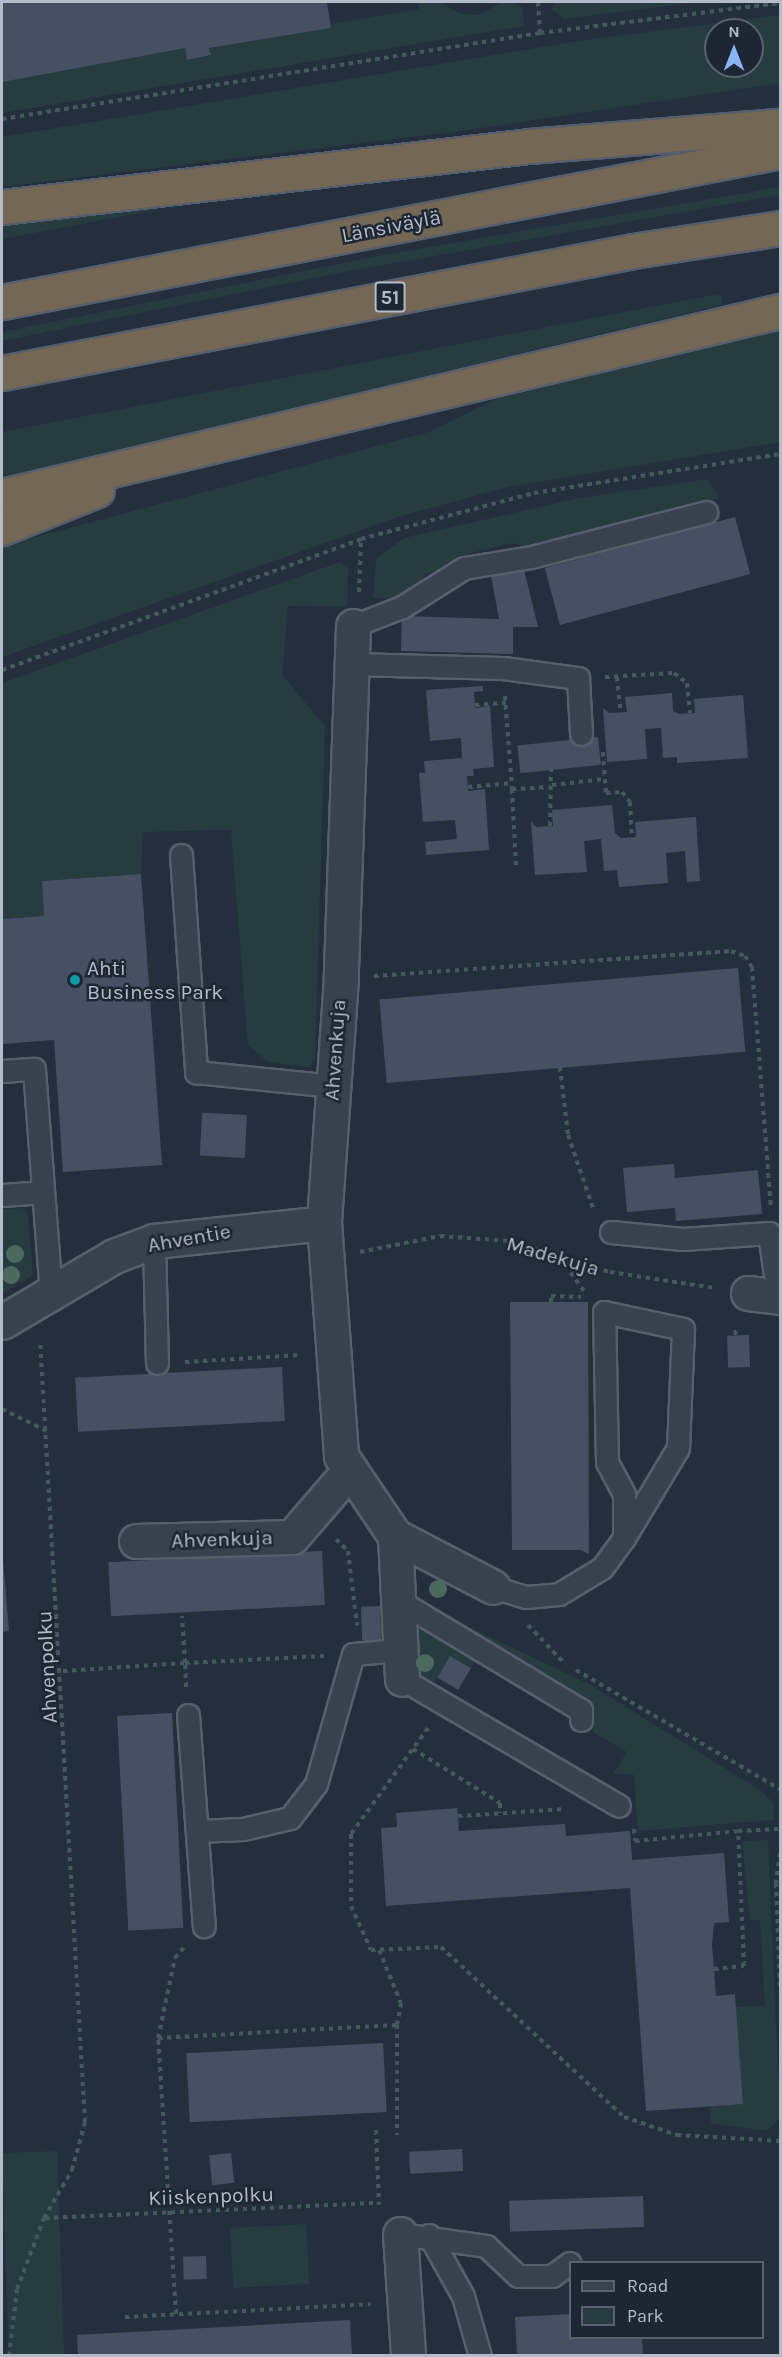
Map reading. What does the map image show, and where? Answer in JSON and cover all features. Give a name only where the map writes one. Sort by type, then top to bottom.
[{"type":"highway","points":[[2,207],[529,146],[780,126]]},
{"type":"highway","name":"Länsiväylä","points":[[2,302],[780,151]]},
{"type":"highway","name":"51","points":[[2,373],[633,251],[780,228]]},
{"type":"highway","points":[[2,496],[780,311]]},
{"type":"highway","points":[[2,528],[183,454]]},
{"type":"street","name":"Ahvenkuja","points":[[353,626],[341,978],[324,1223],[341,1456],[395,1536],[493,1587]]},
{"type":"street","name":"Ahventie","points":[[26,1308],[114,1256],[154,1241],[324,1223]]},
{"type":"street","name":"Ahvenkuja","points":[[136,1541],[292,1537],[349,1471]]},
{"type":"street","points":[[395,1536],[396,1599],[401,1665]]},
{"type":"street","points":[[408,2355],[415,2235]]},
{"type":"lane","points":[[353,626],[402,607],[464,567],[531,557],[706,512]]},
{"type":"lane","points":[[352,664],[503,668],[578,678],[581,734]]},
{"type":"lane","points":[[181,855],[196,1072],[333,1086]]},
{"type":"lane","points":[[2,1071],[34,1069],[42,1192],[26,1308]]},
{"type":"lane","points":[[2,1195],[42,1192]]},
{"type":"lane","points":[[611,1232],[683,1239],[769,1233],[769,1295]]},
{"type":"lane","points":[[154,1241],[156,1363]]},
{"type":"lane","points":[[493,1587],[526,1597],[559,1594],[602,1568],[624,1538],[678,1448],[683,1329],[604,1312],[608,1462],[624,1494],[624,1538]]},
{"type":"lane","points":[[396,1599],[580,1710],[580,1720]]},
{"type":"lane","points":[[197,1831],[243,1829],[290,1818],[316,1784],[352,1654],[401,1665],[446,1703],[619,1806]]},
{"type":"lane","points":[[188,1715],[204,1926]]},
{"type":"lane","points":[[415,2235],[486,2246],[518,2276],[552,2276],[569,2264]]},
{"type":"lane","points":[[415,2235],[463,2296],[480,2355]]},
{"type":"path","points":[[538,2],[540,33]]},
{"type":"path","points":[[2,119],[540,33],[780,3]]},
{"type":"path","points":[[2,669],[361,539],[534,493],[780,454]]},
{"type":"path","points":[[353,626],[359,608],[361,539]]},
{"type":"path","points":[[503,668],[516,865]]},
{"type":"path","points":[[578,678],[674,673],[687,683],[690,714]]},
{"type":"path","points":[[618,677],[621,713]]},
{"type":"path","points":[[475,705],[506,703]]},
{"type":"path","points":[[550,826],[551,769]]},
{"type":"path","points":[[512,789],[605,779],[606,793],[622,792],[630,802],[632,837]]},
{"type":"path","points":[[468,787],[512,783]]},
{"type":"path","points":[[341,978],[731,951],[745,956],[753,978],[771,1196],[769,1233]]},
{"type":"path","points":[[560,1067],[567,1135],[593,1194]]},
{"type":"path","name":"Madekuja","points":[[326,1258],[440,1236],[509,1241],[610,1272],[769,1295]]},
{"type":"path","points":[[551,1302],[551,1296],[588,1297],[560,1258]]},
{"type":"path","name":"Ahvenpolku","points":[[9,2355],[17,2289],[44,2218],[72,2170],[85,2122],[77,2030],[63,1671],[39,1327],[26,1308]]},
{"type":"path","points":[[156,1363],[334,1354]]},
{"type":"path","points":[[2,1409],[46,1431]]},
{"type":"path","points":[[63,1671],[352,1654],[357,1608],[348,1551],[334,1537],[292,1537]]},
{"type":"path","points":[[493,1587],[563,1662],[780,1789]]},
{"type":"path","points":[[182,1616],[188,1715]]},
{"type":"path","points":[[446,1703],[351,1834],[351,1906],[371,1950],[441,1947],[624,2117],[677,2135],[780,2141]]},
{"type":"path","points":[[413,1749],[500,1803],[500,1813]]},
{"type":"path","points":[[458,1816],[619,1806]]},
{"type":"path","points":[[635,1842],[780,1829]]},
{"type":"path","points":[[714,1969],[744,1966],[738,1831]]},
{"type":"path","points":[[780,1853],[776,1883],[780,1989]]},
{"type":"path","points":[[176,2314],[158,2038],[175,1958],[204,1926]]},
{"type":"path","points":[[379,1950],[401,2003],[397,2025],[397,2135]]},
{"type":"path","points":[[158,2038],[397,2025]]},
{"type":"path","name":"Kiiskenpolku","points":[[44,2218],[379,2204]]},
{"type":"path","points":[[125,2317],[383,2304]]},
{"type":"green space","points":[[418,2],[441,2],[460,14],[480,15],[501,2],[513,2],[522,7],[524,26],[2,113],[2,78],[185,48],[187,60],[210,56],[209,45],[419,9]]},
{"type":"green space","points":[[555,2],[696,2],[564,19],[551,9]]},
{"type":"green space","points":[[780,15],[780,83],[469,130],[2,187],[2,137],[578,41],[704,25],[704,78],[764,78],[764,18],[757,18]]},
{"type":"green space","points":[[780,187],[780,195],[338,273],[2,341],[2,332],[383,255]]},
{"type":"green space","points":[[165,204],[171,207],[2,239],[2,226]]},
{"type":"green space","points":[[713,295],[722,296],[721,305],[2,478],[2,432]]},
{"type":"green space","points":[[780,328],[780,442],[508,487],[401,516],[2,657],[2,546],[429,432],[494,400]]},
{"type":"green space","points":[[708,479],[719,498],[524,546],[512,543],[455,557],[455,566],[425,574],[420,584],[390,599],[373,598],[376,559],[404,538],[579,498]]},
{"type":"green space","points":[[340,562],[348,568],[347,607],[288,606],[282,675],[325,726],[315,1057],[310,1067],[268,1062],[248,1045],[231,830],[143,832],[141,874],[42,881],[44,916],[2,919],[2,683]]},
{"type":"green space","points":[[22,1208],[28,1215],[33,1275],[2,1294],[2,1209]]},
{"type":"green space","points":[[460,1623],[591,1685],[763,1792],[774,1804],[773,1820],[638,1831],[634,1775],[613,1774],[627,1752],[593,1732],[592,1701]]},
{"type":"green space","points":[[413,1626],[439,1637],[476,1660],[471,1668],[450,1656],[435,1682],[419,1676],[412,1668]]},
{"type":"green space","points":[[768,1840],[780,2118],[768,2130],[758,2130],[711,2123],[710,2106],[742,2104],[735,2007],[765,2006],[760,1920],[750,1920],[742,1841]]},
{"type":"green space","points":[[57,2151],[64,2355],[9,2356],[2,2153]]},
{"type":"green space","points":[[306,2224],[309,2284],[233,2288],[230,2228]]},
{"type":"building","points":[[2,2],[327,2],[331,28],[209,48],[211,55],[187,60],[185,48],[2,82]]},
{"type":"building","points":[[735,517],[750,574],[560,625],[545,568]]},
{"type":"building","points":[[489,565],[523,566],[538,627],[513,627],[513,654],[401,651],[402,616],[499,619]]},
{"type":"building","points":[[483,686],[483,691],[474,692],[475,708],[490,706],[494,767],[473,769],[474,776],[467,776],[468,791],[485,789],[489,850],[426,855],[425,842],[457,839],[455,820],[423,822],[419,773],[425,773],[424,761],[462,758],[461,738],[430,741],[426,690]]},
{"type":"building","points":[[672,693],[673,711],[679,714],[695,713],[694,699],[743,695],[748,758],[677,763],[677,757],[663,758],[661,728],[645,729],[647,759],[607,762],[603,708],[609,713],[627,712],[625,697]]},
{"type":"building","points":[[598,737],[601,765],[520,773],[517,745]]},
{"type":"building","points":[[612,805],[615,833],[621,838],[636,837],[635,822],[696,817],[700,881],[687,882],[685,851],[666,853],[668,883],[619,887],[617,870],[604,871],[601,839],[584,841],[587,872],[535,875],[531,821],[536,827],[553,826],[552,810]]},
{"type":"building","name":"Ahti Business Park","points":[[141,874],[162,1165],[63,1172],[54,1040],[2,1044],[2,919],[44,916],[42,881]]},
{"type":"building","points":[[738,968],[745,1052],[387,1083],[379,999]]},
{"type":"building","points":[[202,1113],[247,1115],[245,1158],[200,1156]]},
{"type":"building","points":[[674,1164],[675,1178],[758,1170],[762,1214],[676,1221],[675,1208],[627,1212],[623,1168]]},
{"type":"building","points":[[510,1302],[588,1302],[589,1554],[581,1550],[512,1550]]},
{"type":"building","points":[[749,1335],[750,1367],[728,1368],[727,1336]]},
{"type":"building","points":[[282,1367],[285,1421],[78,1432],[75,1378]]},
{"type":"building","points":[[2,1548],[9,1631],[2,1632]]},
{"type":"building","points":[[322,1551],[325,1605],[111,1616],[108,1562]]},
{"type":"building","points":[[380,1606],[381,1640],[362,1641],[361,1607]]},
{"type":"building","points":[[450,1656],[471,1668],[458,1690],[438,1678]]},
{"type":"building","points":[[172,1713],[183,1928],[128,1931],[117,1716]]},
{"type":"building","points":[[457,1808],[459,1831],[565,1824],[566,1836],[630,1831],[632,1860],[724,1853],[729,1922],[714,1923],[712,1945],[716,1996],[735,1994],[743,2104],[646,2111],[630,1888],[386,1906],[381,1828],[397,1827],[396,1813]]},
{"type":"building","points":[[383,2043],[387,2112],[190,2122],[186,2053]]},
{"type":"building","points":[[462,2149],[463,2171],[410,2174],[409,2152]]},
{"type":"building","points":[[231,2153],[234,2183],[212,2185],[209,2155]]},
{"type":"building","points":[[643,2196],[644,2227],[510,2232],[509,2201]]},
{"type":"building","points":[[206,2256],[207,2279],[184,2280],[183,2257]]},
{"type":"building","points":[[569,2314],[569,2339],[642,2339],[643,2356],[517,2356],[515,2317]]},
{"type":"building","points":[[350,2320],[352,2356],[78,2356],[77,2335]]},
{"type":"place","name":"Ahti Business Park","points":[[75,980]]}]
